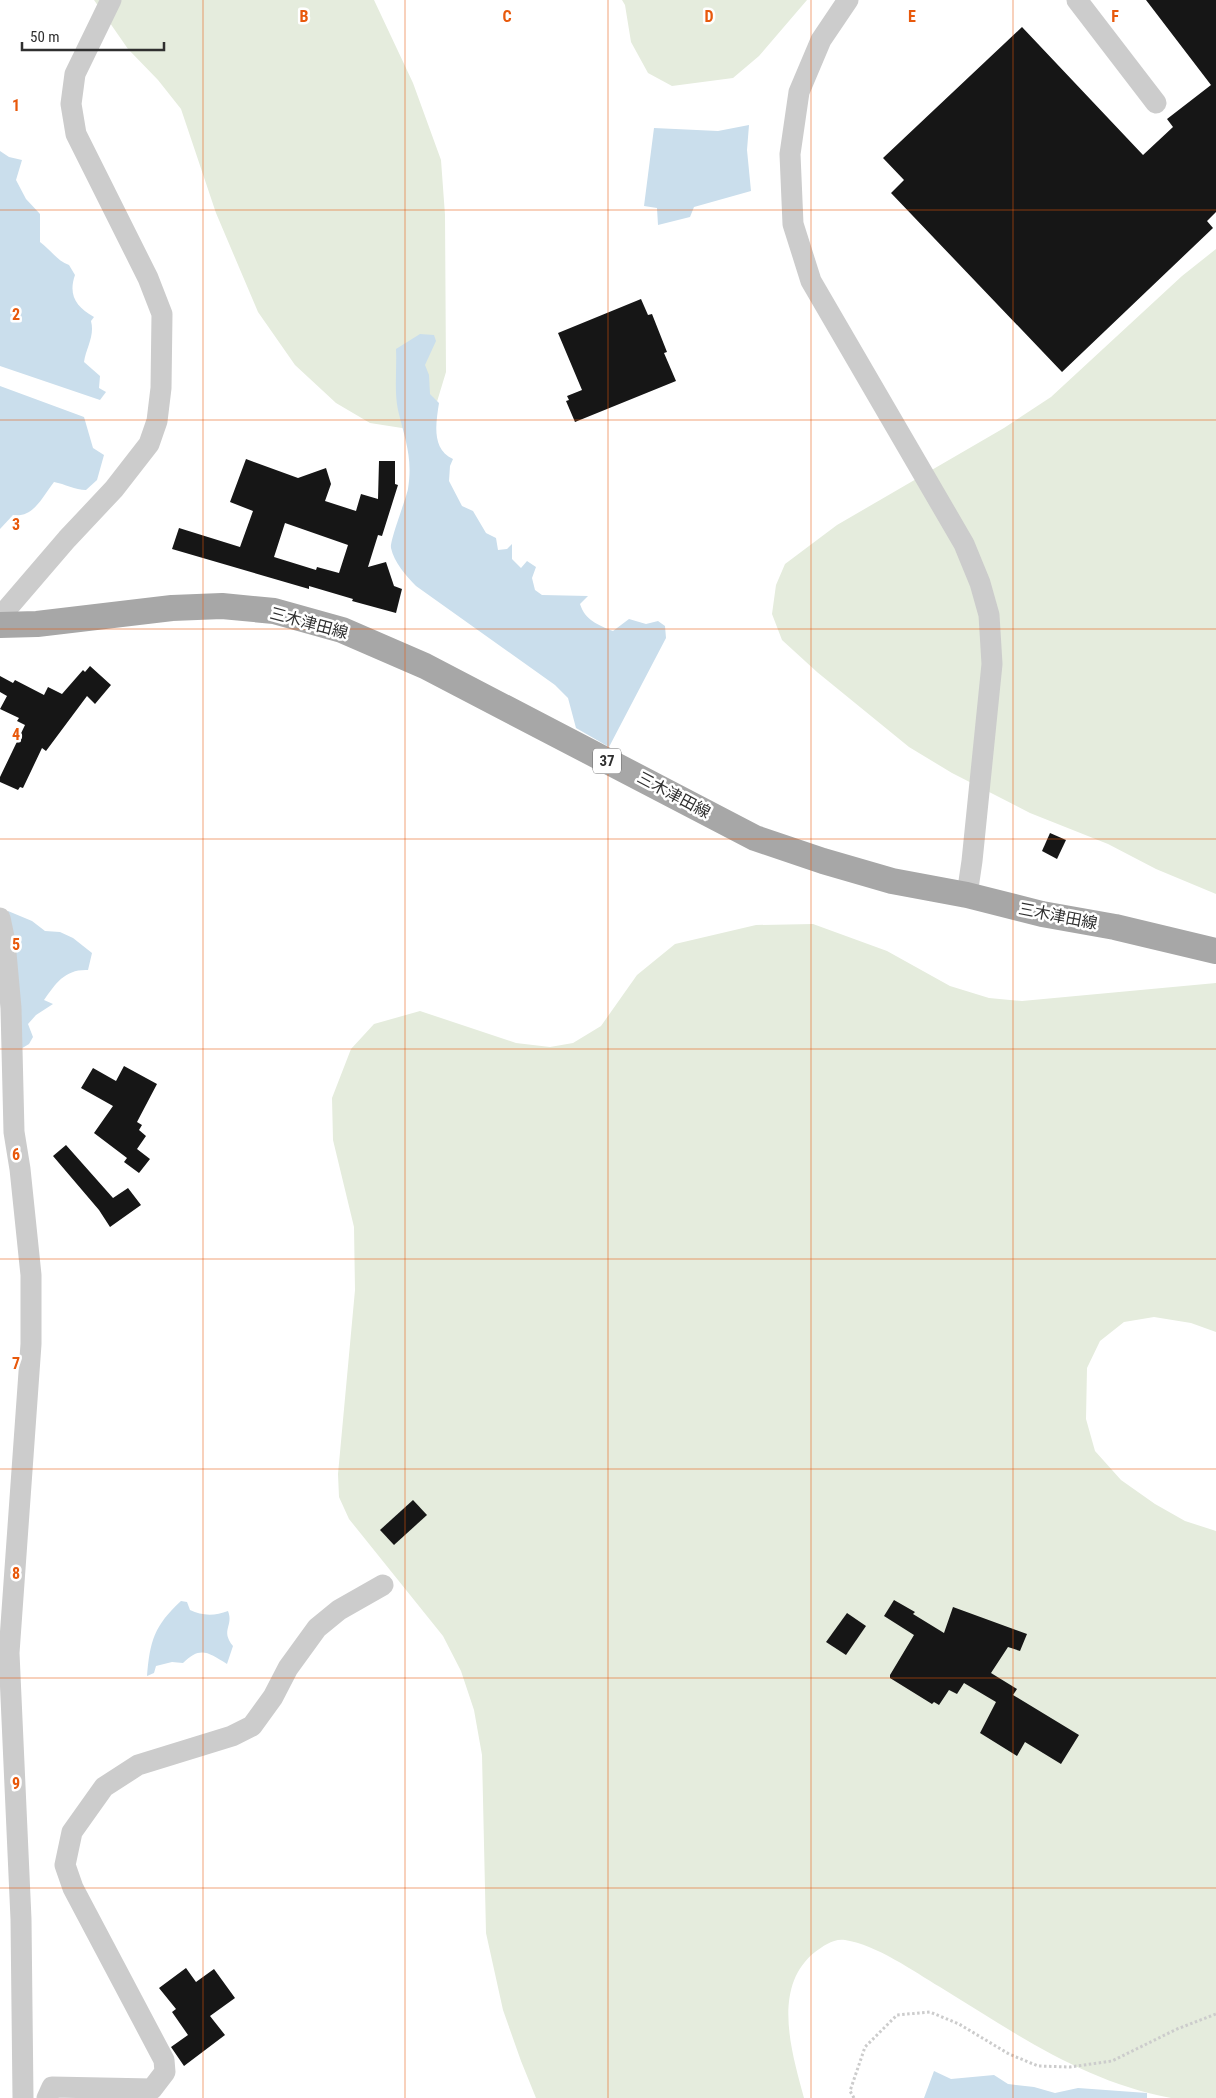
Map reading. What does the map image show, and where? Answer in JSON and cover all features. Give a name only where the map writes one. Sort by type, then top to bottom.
[{"type":"main road","name":"三木津田線","points":[[0,625],[37,624],[172,608],[222,606],[274,611],[334,628],[425,666],[755,838],[823,861],[892,881],[967,895],[1042,914],[1115,927],[1216,952]]},
{"type":"street","points":[[0,617],[67,539],[114,489],[149,444],[157,421],[161,388],[162,314],[148,278],[76,134],[71,104],[75,74],[111,0]]},
{"type":"street","points":[[848,0],[821,40],[799,92],[790,154],[793,224],[811,281],[964,544],[980,583],[988,615],[992,664],[967,895]]},
{"type":"street","points":[[1076,0],[1156,103]]},
{"type":"street","points":[[0,918],[5,942],[11,1008],[14,1132],[20,1169],[30,1275],[31,1344],[9,1654],[20,1919],[23,2098]]},
{"type":"street","points":[[47,2098],[52,2087],[152,2089],[165,2072],[164,2060],[73,1888],[65,1865],[72,1832],[104,1787],[138,1765],[232,1736],[252,1726],[273,1697],[288,1668],[317,1628],[339,1610],[383,1586]]},
{"type":"path","points":[[854,2098],[850,2091],[865,2047],[897,2015],[930,2012],[960,2024],[1009,2054],[1038,2066],[1070,2067],[1112,2061],[1216,2014]]},
{"type":"green space","points":[[94,0],[374,0],[413,83],[441,160],[445,215],[446,372],[436,405],[419,423],[402,428],[370,423],[336,403],[295,365],[258,312],[216,213],[181,109],[158,80],[128,49]]},
{"type":"green space","points":[[622,0],[807,0],[759,56],[733,78],[672,86],[648,73],[631,42],[625,5]]},
{"type":"green space","points":[[1216,249],[1216,894],[1156,869],[1108,844],[1030,813],[952,773],[909,747],[817,672],[782,640],[772,614],[776,585],[785,564],[837,525],[1004,428],[1051,397],[1182,276]]},
{"type":"green space","points":[[813,924],[887,951],[950,986],[989,998],[1022,1001],[1216,983],[1216,1332],[1191,1323],[1154,1317],[1124,1322],[1100,1341],[1087,1368],[1086,1419],[1095,1451],[1121,1480],[1155,1504],[1185,1521],[1216,1531],[1216,2098],[1171,2098],[1108,2080],[1079,2068],[1023,2038],[894,1959],[870,1947],[845,1940],[833,1941],[815,1952],[801,1966],[793,1983],[788,2021],[794,2061],[804,2098],[536,2098],[503,2010],[486,1933],[482,1755],[474,1710],[461,1671],[443,1636],[349,1519],[339,1497],[338,1474],[355,1290],[354,1227],[333,1140],[332,1098],[351,1049],[374,1024],[420,1011],[516,1043],[550,1047],[573,1043],[601,1026],[637,975],[675,944],[756,925]]},
{"type":"water","points":[[749,125],[747,150],[751,191],[694,207],[690,217],[658,225],[657,208],[644,206],[654,128],[718,131]]},
{"type":"water","points":[[0,151],[9,157],[22,160],[16,180],[26,199],[40,214],[40,242],[61,261],[69,265],[75,275],[72,289],[75,300],[82,309],[94,317],[91,321],[92,332],[84,362],[100,376],[99,388],[106,392],[100,400],[0,366]]},
{"type":"water","points":[[420,334],[434,335],[436,341],[425,365],[429,375],[430,394],[439,403],[436,427],[438,442],[446,455],[453,459],[450,466],[449,481],[462,506],[473,511],[486,533],[496,538],[498,550],[507,549],[512,544],[512,559],[521,568],[527,561],[536,567],[532,578],[535,590],[542,595],[588,596],[580,604],[582,610],[589,618],[602,626],[613,631],[629,619],[646,624],[658,621],[665,626],[666,638],[609,747],[576,728],[568,698],[555,685],[416,586],[404,573],[395,558],[391,544],[408,489],[410,467],[408,449],[397,403],[396,349]]},
{"type":"water","points":[[0,386],[84,417],[93,448],[104,455],[97,480],[86,490],[54,482],[32,510],[20,515],[13,515],[0,529]]},
{"type":"water","points":[[8,911],[32,921],[45,931],[60,932],[73,938],[92,953],[88,970],[80,970],[67,975],[53,988],[44,1000],[53,1004],[36,1015],[28,1024],[33,1037],[29,1044],[19,1050]]},
{"type":"water","points":[[181,1601],[187,1602],[190,1610],[199,1613],[218,1614],[228,1611],[227,1632],[229,1641],[233,1646],[227,1664],[209,1654],[199,1653],[194,1654],[183,1663],[172,1662],[156,1666],[154,1673],[147,1676],[152,1643],[159,1626]]},
{"type":"water","points":[[934,2071],[951,2079],[994,2075],[1008,2084],[1034,2087],[1055,2093],[1078,2088],[1147,2093],[1147,2098],[924,2098]]},
{"type":"building","points":[[1146,0],[1216,0],[1216,212],[1207,221],[1213,228],[1062,372],[891,193],[904,180],[883,158],[1022,27],[1143,155],[1173,127],[1167,119],[1211,85]]},
{"type":"building","points":[[641,299],[648,315],[652,314],[667,352],[664,353],[676,381],[575,422],[566,401],[569,400],[567,396],[582,390],[558,333]]},
{"type":"building","points":[[246,459],[298,478],[326,468],[331,484],[325,501],[356,511],[361,494],[378,499],[379,461],[395,461],[395,484],[398,485],[382,536],[378,535],[368,567],[386,562],[394,586],[402,589],[396,613],[352,601],[353,599],[309,586],[309,589],[172,549],[179,528],[240,547],[253,511],[230,502]],"holes":[[[285,523],[348,545],[339,573],[317,567],[316,570],[274,557]]]},
{"type":"building","points":[[90,666],[111,685],[95,704],[87,696],[46,751],[42,748],[23,788],[20,787],[18,790],[0,782],[0,777],[25,725],[17,721],[19,718],[0,709],[7,696],[0,692],[0,676],[13,683],[15,680],[44,695],[48,687],[62,694],[83,670],[85,672]]},
{"type":"building","points":[[1050,833],[1066,840],[1057,859],[1042,851]]},
{"type":"building","points":[[124,1066],[157,1084],[137,1122],[142,1125],[139,1130],[146,1136],[137,1149],[150,1159],[139,1173],[124,1162],[127,1158],[94,1133],[113,1106],[81,1088],[93,1068],[116,1081]]},
{"type":"building","points":[[66,1145],[113,1198],[128,1188],[141,1205],[110,1227],[99,1210],[53,1156]]},
{"type":"building","points":[[413,1500],[427,1515],[394,1545],[380,1530]]},
{"type":"building","points":[[894,1600],[915,1612],[913,1614],[944,1633],[953,1607],[1027,1634],[1020,1651],[1008,1647],[991,1673],[1017,1689],[1013,1695],[1079,1735],[1061,1764],[1025,1742],[1017,1756],[980,1733],[996,1702],[964,1683],[957,1694],[949,1690],[939,1705],[934,1702],[932,1704],[890,1678],[914,1635],[884,1616]]},
{"type":"building","points":[[847,1613],[866,1626],[846,1655],[826,1642]]},
{"type":"building","points":[[186,1968],[196,1982],[214,1969],[235,1998],[210,2016],[225,2035],[184,2066],[171,2047],[188,2035],[172,2012],[176,2009],[159,1988]]}]
